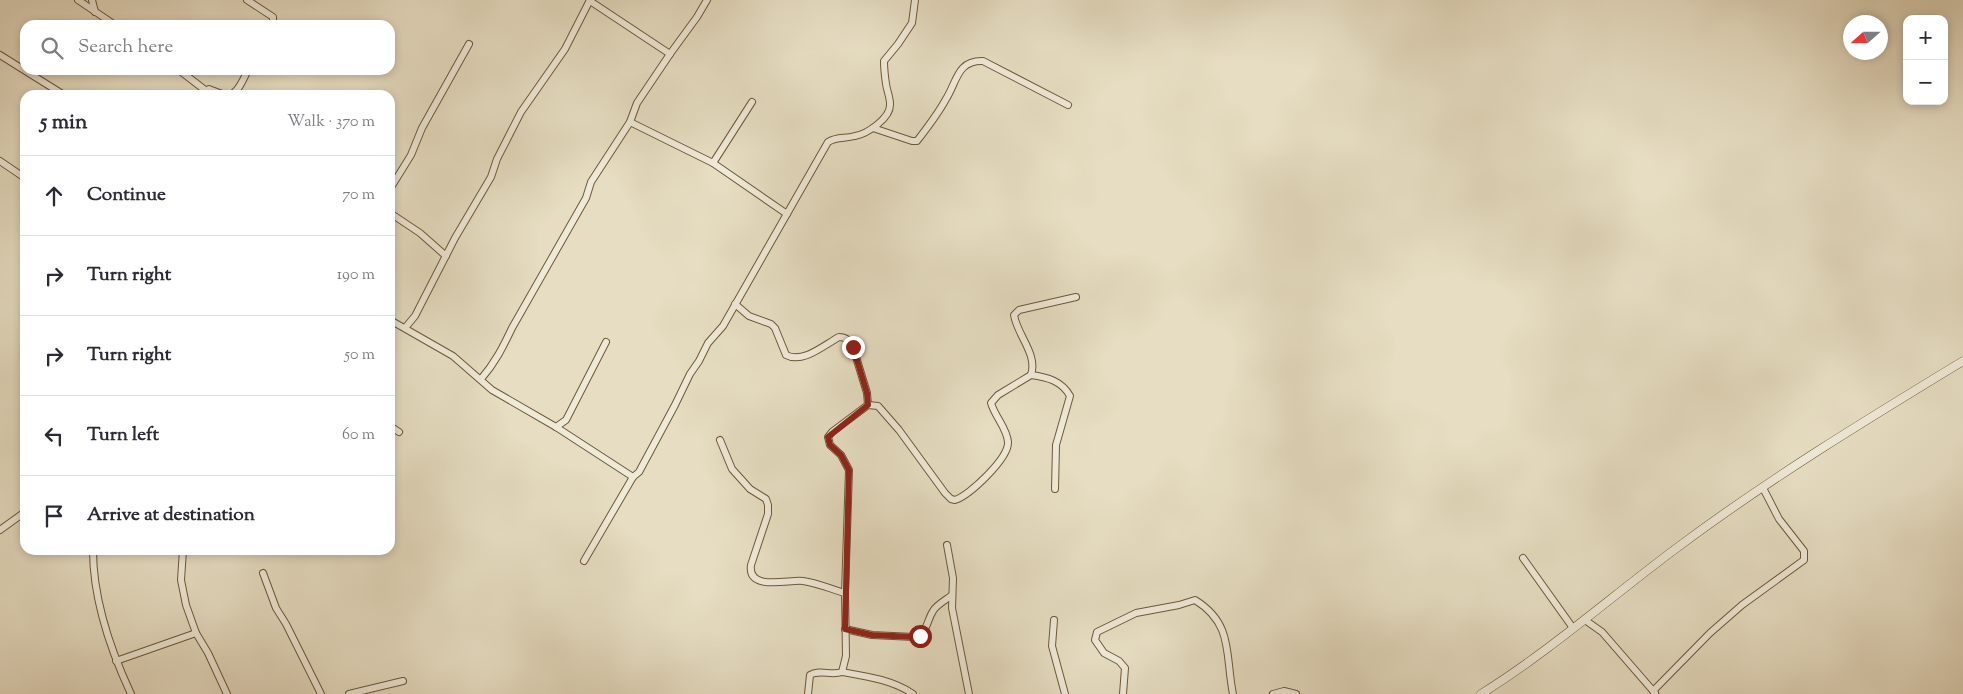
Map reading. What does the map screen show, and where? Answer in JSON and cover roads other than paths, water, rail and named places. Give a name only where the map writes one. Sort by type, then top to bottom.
[{"type":"street","points":[[78,0],[107,20]]},
{"type":"street","points":[[92,0],[95,12]]},
{"type":"street","points":[[247,0],[272,17],[273,20]]},
{"type":"street","points":[[405,328],[415,316],[474,203],[491,177],[497,159],[521,112],[565,49],[590,0],[670,54]]},
{"type":"street","points":[[481,378],[492,367],[502,350],[512,328],[586,198],[591,182],[630,122],[637,103],[707,0]]},
{"type":"street","points":[[584,561],[633,477],[639,472],[676,405],[690,374],[699,362],[708,343],[722,326],[828,142],[834,138],[854,137],[873,128],[888,113],[891,104],[886,86],[884,61],[912,23],[915,0]]},
{"type":"street","points":[[395,181],[411,155],[422,128],[469,44]]},
{"type":"street","points":[[0,55],[20,68]]},
{"type":"street","points":[[873,128],[912,142],[917,141],[947,98],[957,74],[964,67],[978,61],[984,61],[1068,105]]},
{"type":"street","points":[[32,75],[56,90]]},
{"type":"street","points":[[184,75],[200,90]]},
{"type":"street","points":[[237,90],[245,75]]},
{"type":"street","points":[[713,163],[752,102]]},
{"type":"street","points":[[630,122],[713,163],[787,214]]},
{"type":"street","points":[[0,161],[20,175]]},
{"type":"street","points":[[395,216],[420,233],[446,256]]},
{"type":"street","points":[[1032,375],[1034,367],[1032,358],[1014,315],[1019,310],[1076,297]]},
{"type":"street","points":[[735,304],[749,316],[771,324],[775,328],[786,355],[791,358],[806,355],[838,337],[845,337],[851,342],[867,393],[868,405]]},
{"type":"street","points":[[395,323],[453,356],[481,378],[492,390],[556,427],[633,477]]},
{"type":"street","points":[[556,427],[566,420],[606,342]]},
{"type":"street","points":[[1481,694],[1585,620],[1678,547],[1805,458],[1963,361]]},
{"type":"street","points":[[842,672],[846,656],[845,593],[849,470],[841,455],[830,445],[828,437],[868,405],[878,406],[886,413],[945,493],[955,500],[969,492],[1006,453],[1008,442],[1004,429],[994,414],[991,404],[998,395],[1032,375],[1053,380],[1065,386],[1070,396],[1056,444],[1055,489]]},
{"type":"street","points":[[395,429],[399,432]]},
{"type":"street","points":[[720,440],[732,469],[750,489],[766,499],[768,505],[768,514],[750,570],[754,576],[768,583],[806,581],[845,593]]},
{"type":"street","points":[[1585,620],[1602,632],[1654,692],[1710,633],[1742,605],[1804,560],[1804,551],[1780,519],[1763,488]]},
{"type":"street","points":[[0,530],[20,516]]},
{"type":"street","points":[[947,545],[953,578],[952,608],[969,694]]},
{"type":"street","points":[[92,555],[94,575],[106,635],[131,694]]},
{"type":"street","points":[[183,555],[182,580],[186,605],[196,633],[208,653],[227,694]]},
{"type":"street","points":[[1523,558],[1573,628]]},
{"type":"street","points":[[263,573],[276,608],[321,694]]},
{"type":"street","points":[[845,629],[872,635],[920,636],[925,630],[933,610],[952,595]]},
{"type":"street","points":[[1123,694],[1125,668],[1119,661],[1104,653],[1095,640],[1097,632],[1136,613],[1179,606],[1195,600],[1204,606],[1216,619],[1224,632],[1233,694]]},
{"type":"street","points":[[1054,620],[1052,646],[1065,694]]},
{"type":"street","points":[[116,661],[196,633]]},
{"type":"street","points":[[808,694],[810,675],[817,672],[842,672],[870,677],[904,688],[913,694]]},
{"type":"street","points":[[348,694],[403,681]]},
{"type":"street","points":[[1273,694],[1284,691],[1296,694]]}]
